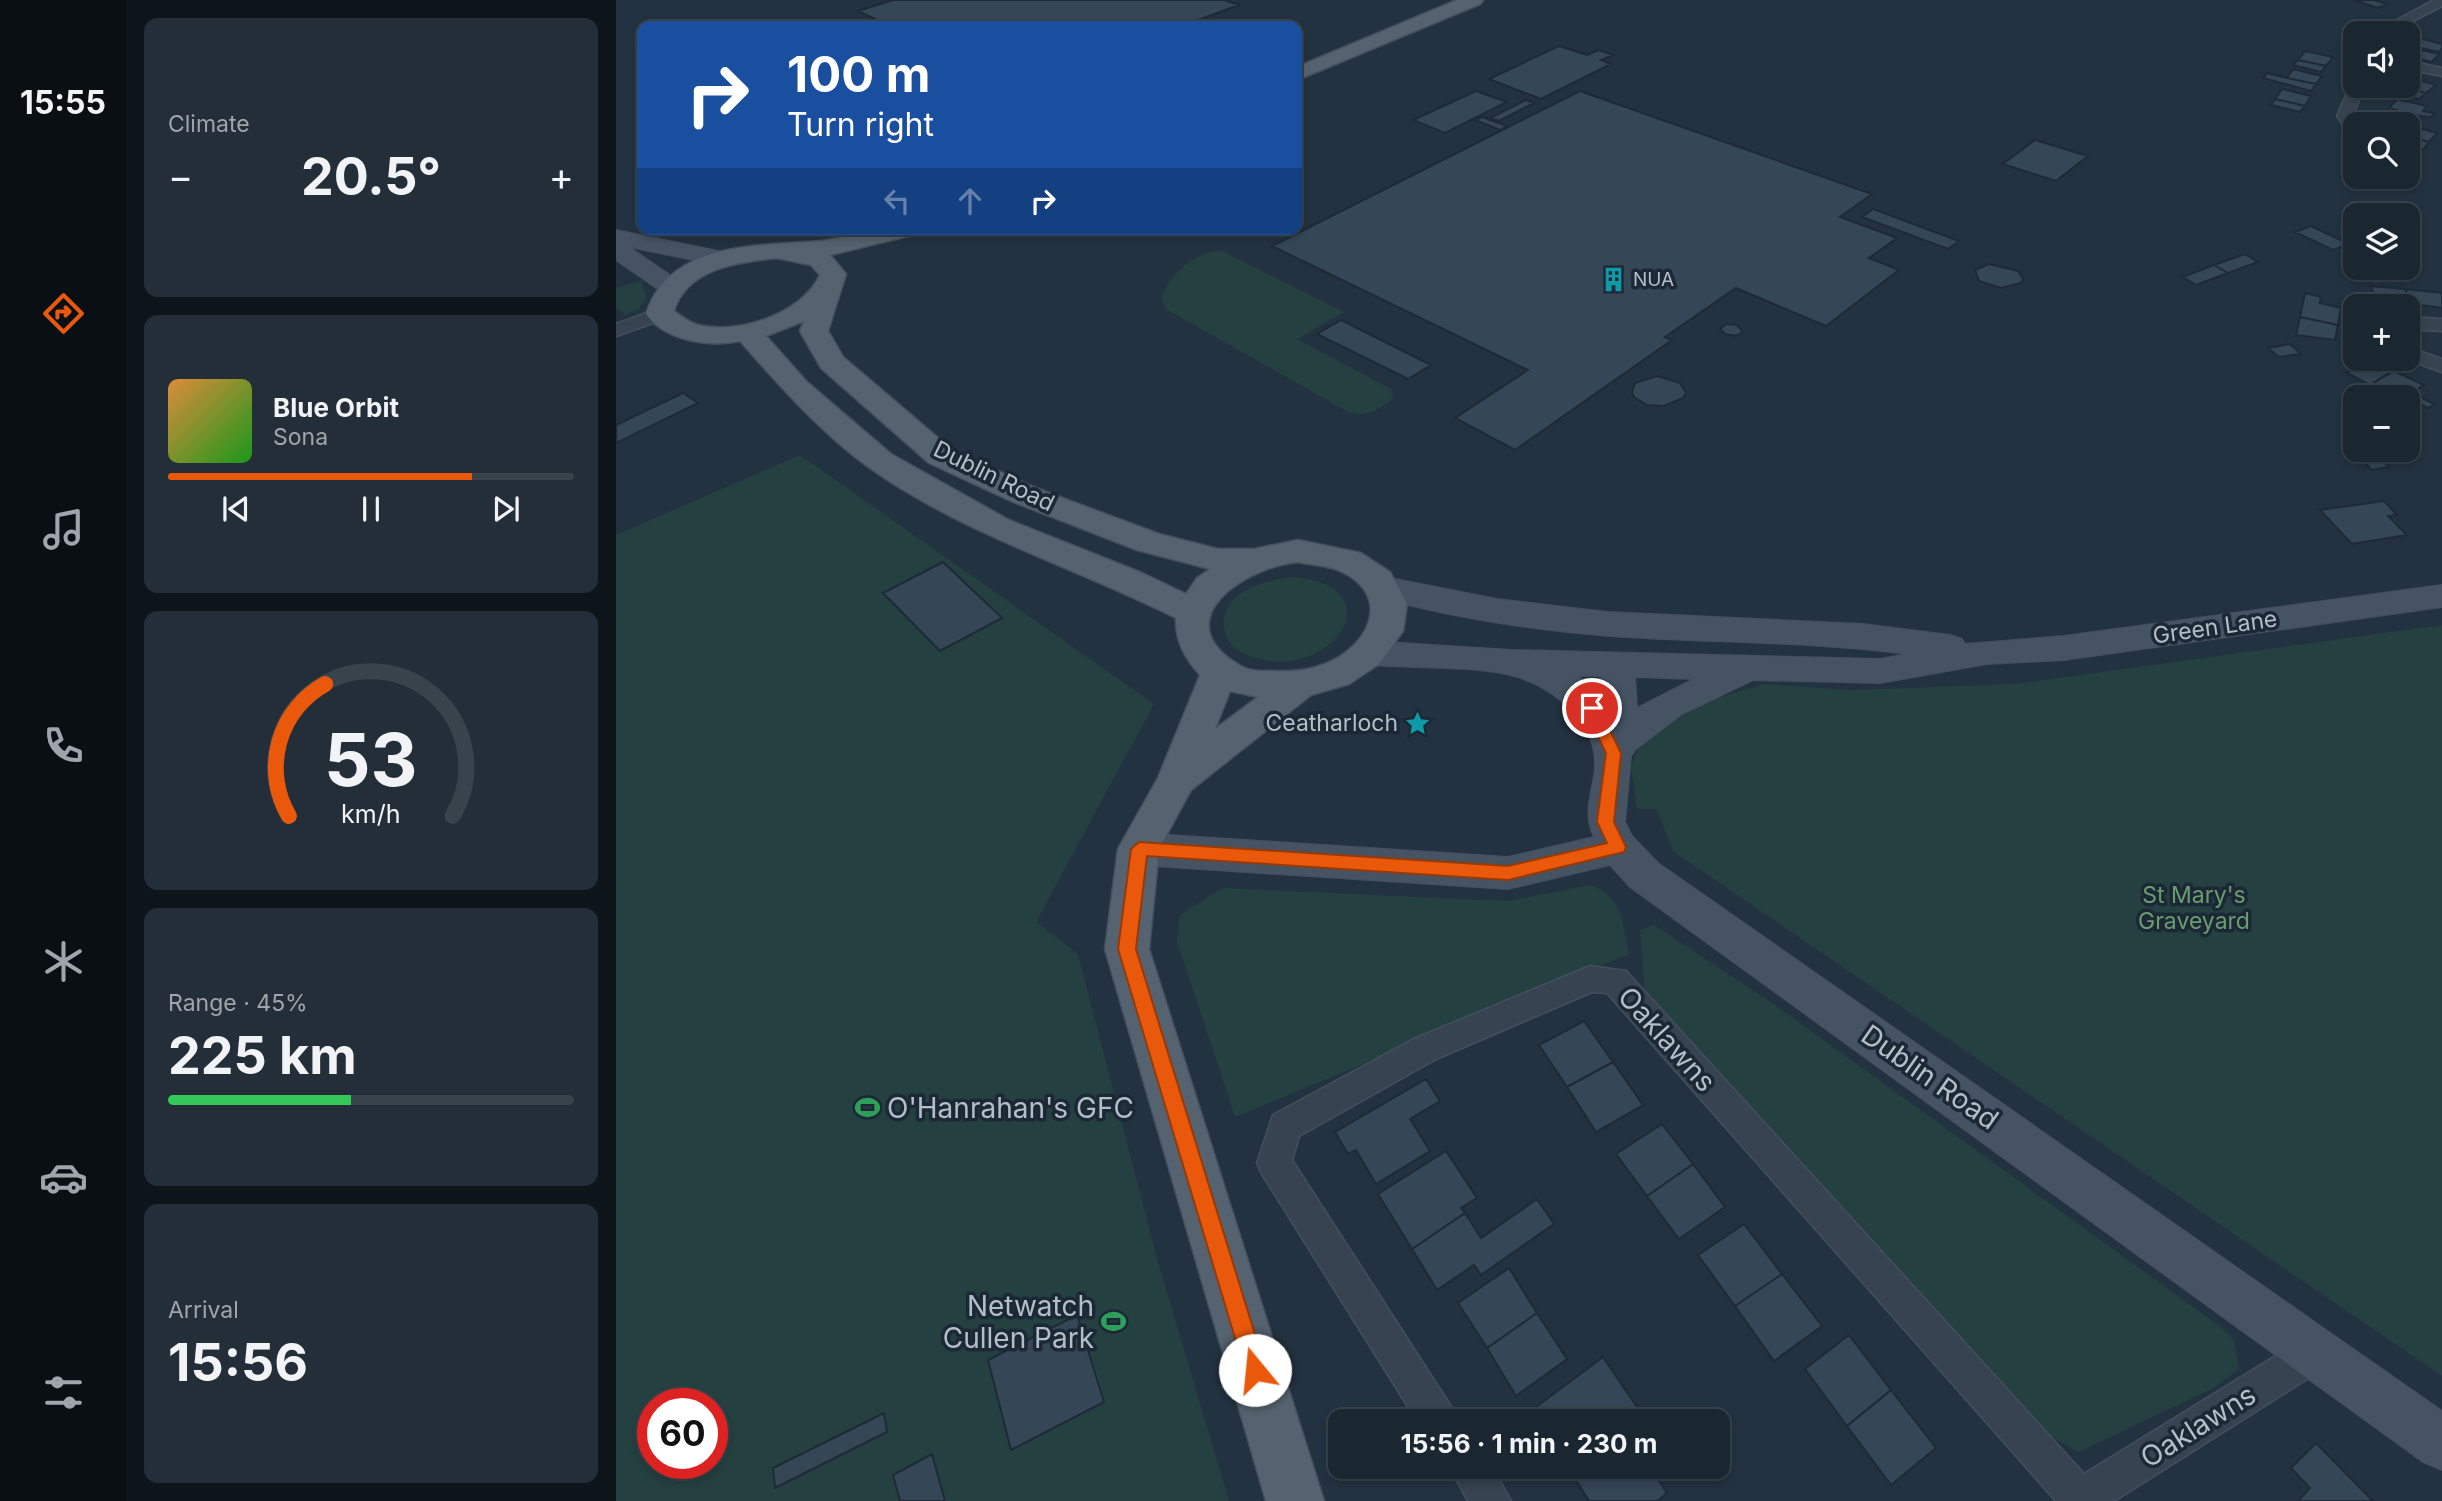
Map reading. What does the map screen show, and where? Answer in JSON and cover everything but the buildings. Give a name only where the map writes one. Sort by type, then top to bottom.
[{"type":"main road","points":[[1302,72],[1473,0]]},
{"type":"main road","points":[[882,235],[825,248],[777,250],[723,259],[702,267],[671,287],[662,300],[660,314],[681,330],[700,334],[747,332],[795,317],[831,284],[913,235]]},
{"type":"main road","points":[[616,237],[723,259]]},
{"type":"main road","points":[[616,249],[671,287]]},
{"type":"main road","points":[[777,250],[817,256],[829,264],[831,284]]},
{"type":"main road","name":"Dublin Road","points":[[831,284],[814,331],[831,362],[940,456],[1022,495],[1150,542],[1218,560],[1252,559]]},
{"type":"main road","name":"Dublin Road","points":[[747,332],[765,349],[797,388],[880,461],[997,527],[1130,581],[1193,612]]},
{"type":"main road","points":[[1298,551],[1328,553],[1355,561],[1373,573],[1385,588],[1391,610],[1387,632],[1371,653],[1351,668],[1326,680],[1298,686],[1255,685],[1219,672],[1200,655],[1191,634],[1193,612],[1205,591],[1226,573],[1252,559],[1298,551]]},
{"type":"main road","points":[[1385,588],[1497,610],[1608,624],[1863,636],[1987,652]]},
{"type":"main road","name":"Green Lane","points":[[1987,652],[2064,649],[2442,596]]},
{"type":"main road","name":"Dublin Road","points":[[1608,624],[1617,747],[1606,822],[1618,847],[1644,875],[2442,1443]]},
{"type":"main road","points":[[1371,653],[1511,662],[1880,671],[1987,652]]},
{"type":"main road","points":[[1511,662],[1563,683],[1592,708],[1617,747],[1679,700],[1750,669]]},
{"type":"main road","points":[[1219,672],[1177,779],[1139,849],[1127,949],[1295,1501]]},
{"type":"main road","points":[[1177,779],[1298,686]]},
{"type":"main road","points":[[1139,849],[1508,873],[1618,847]]},
{"type":"street","points":[[2403,21],[2442,1]]},
{"type":"street","points":[[2420,67],[2442,72]]},
{"type":"street","points":[[616,330],[660,314]]},
{"type":"street","points":[[2420,324],[2442,325]]},
{"type":"street","points":[[2420,358],[2442,366]]},
{"type":"street","name":"Oaklawns","points":[[1431,1409],[1274,1163],[1285,1126],[1425,1049],[1590,979],[1615,980],[2080,1500],[2316,1352]]},
{"type":"street","points":[[1476,1479],[1490,1501]]},
{"type":"green space","points":[[1222,251],[1344,312],[1297,339],[1391,389],[1393,398],[1372,412],[1348,412],[1166,309],[1161,298],[1177,273],[1193,259]]},
{"type":"green space","points":[[641,281],[647,297],[638,310],[625,315],[616,307],[616,288]]},
{"type":"green space","name":"O'Hanrahan's GFC","points":[[800,455],[1154,704],[1036,922],[1078,954],[1158,1262],[1229,1501],[616,1501],[616,535]]},
{"type":"green space","points":[[1293,577],[1325,584],[1342,597],[1347,613],[1342,630],[1327,646],[1306,657],[1281,662],[1242,653],[1230,643],[1224,628],[1224,616],[1229,605],[1247,590],[1258,585]]},
{"type":"green space","name":"St Mary's Graveyard","points":[[2442,625],[2442,1376],[1674,852],[1656,809],[1637,809],[1631,767],[1641,741],[1693,705],[1764,684],[1849,690],[2015,684]]},
{"type":"green space","points":[[1591,885],[1602,890],[1616,904],[1623,922],[1629,954],[1235,1117],[1177,941],[1180,915],[1222,888],[1507,901]]},
{"type":"green space","points":[[1654,925],[1775,1005],[2218,1325],[2234,1340],[2239,1369],[2215,1387],[2079,1452],[2053,1438],[1645,995],[1640,930]]},
{"type":"place","name":"NUA","points":[[1613,279]]},
{"type":"place","name":"Ceatharloch","points":[[1418,723]]},
{"type":"place","name":"O'Hanrahan's GFC","points":[[867,1108]]},
{"type":"place","name":"Netwatch Cullen Park","points":[[1114,1322]]},
{"type":"route","points":[[1255,1370],[1127,949],[1139,849],[1508,873],[1618,847],[1606,822],[1614,753],[1592,708]]}]
